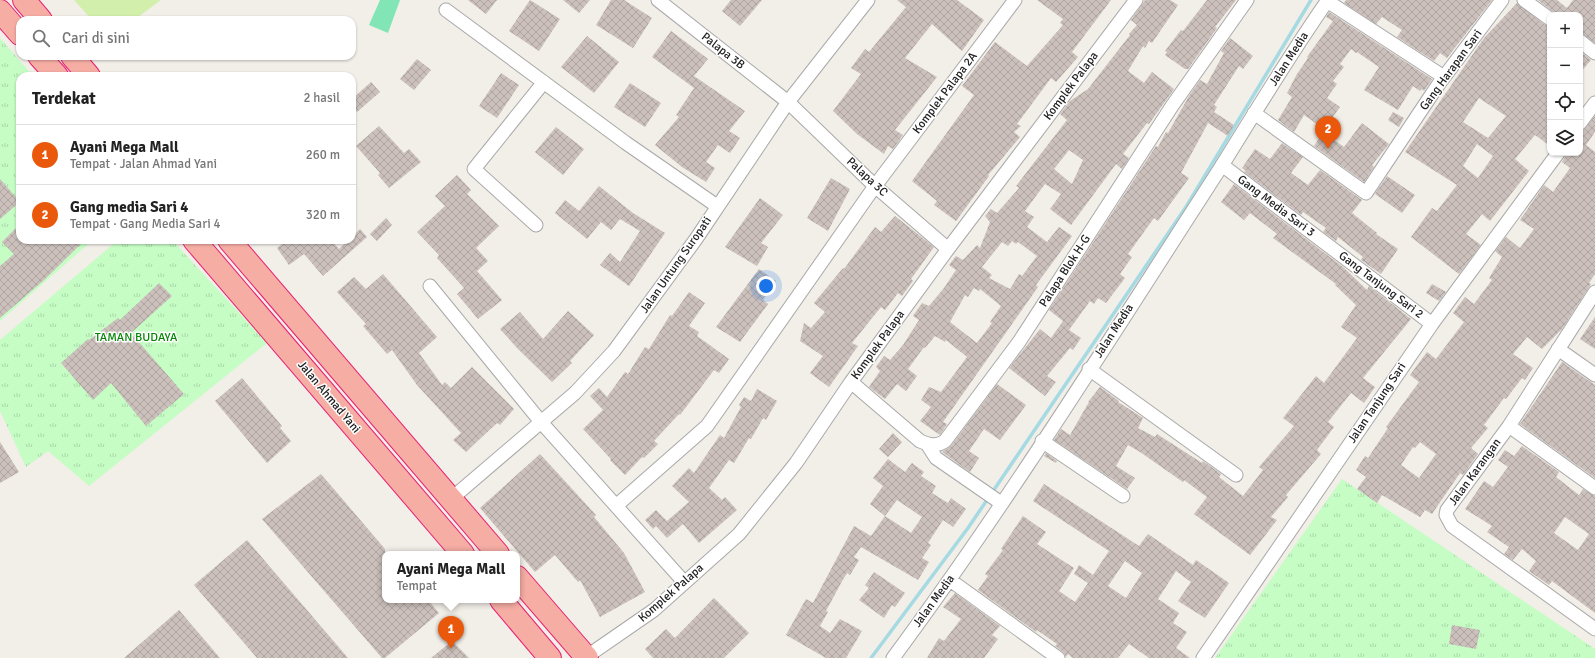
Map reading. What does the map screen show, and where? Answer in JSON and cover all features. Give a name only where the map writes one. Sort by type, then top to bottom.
[{"type":"highway","points":[[24,0],[38,16]]},
{"type":"highway","points":[[0,11],[16,29]]},
{"type":"highway","points":[[43,60],[53,72]]},
{"type":"highway","points":[[75,60],[86,72]]},
{"type":"highway","name":"Jalan Ahmad Yani","points":[[197,244],[460,551]]},
{"type":"highway","points":[[232,244],[495,551]]},
{"type":"highway","points":[[520,580],[586,657]]},
{"type":"highway","points":[[504,603],[550,658]]},
{"type":"street","name":"Palapa 3B","points":[[658,0],[788,102]]},
{"type":"street","name":"Jalan Untung Suropati","points":[[451,499],[580,388],[614,351],[672,274],[788,102],[868,0]]},
{"type":"street","name":"Komplek Palapa 2A","points":[[616,506],[707,426],[875,186],[1015,0]]},
{"type":"street","name":"Komplek Palapa","points":[[586,657],[654,610],[739,534],[796,463],[851,382],[948,249],[1136,0]]},
{"type":"street","name":"Palapa Blok H-G","points":[[927,444],[937,445],[945,441],[1019,342],[1172,106],[1247,0]]},
{"type":"street","name":"Gang Harapan Sari","points":[[1254,113],[1366,193],[1444,77],[1502,0]]},
{"type":"street","points":[[1524,0],[1547,17]]},
{"type":"street","points":[[1327,1],[1444,77]]},
{"type":"street","name":"Jalan Media","points":[[893,658],[950,580],[1042,442],[1327,1]]},
{"type":"street","points":[[446,10],[626,142],[717,206]]},
{"type":"street","points":[[1583,43],[1595,53]]},
{"type":"street","points":[[536,225],[474,168],[544,82]]},
{"type":"street","name":"Palapa 3C","points":[[788,102],[875,186],[948,249]]},
{"type":"street","points":[[1582,120],[1595,103]]},
{"type":"street","name":"Jalan Tanjung Sari","points":[[1203,658],[1432,324],[1556,156]]},
{"type":"street","name":"Gang Media Sari 3","points":[[1222,165],[1331,247]]},
{"type":"street","name":"Gang Tanjung Sari 2","points":[[1331,247],[1432,324]]},
{"type":"street","points":[[430,286],[541,422],[684,582]]},
{"type":"street","name":"Jalan Karangan","points":[[1595,292],[1509,426],[1447,510],[1447,518],[1452,526],[1595,629]]},
{"type":"street","points":[[1558,349],[1595,375]]},
{"type":"street","points":[[1090,369],[1236,475]]},
{"type":"street","points":[[851,382],[927,444],[936,458],[1001,503]]},
{"type":"street","points":[[1509,426],[1595,488]]},
{"type":"street","points":[[1042,442],[1123,496]]},
{"type":"street","points":[[950,580],[1058,658]]},
{"type":"green space","points":[[74,0],[161,0],[139,16],[88,16]]},
{"type":"green space","points":[[380,0],[400,0],[388,33],[369,25]]},
{"type":"green space","points":[[0,38],[16,56],[16,60],[19,60],[30,72],[16,72],[16,244],[88,244],[0,321]]},
{"type":"green space","name":"TAMAN BUDAYA","points":[[113,244],[176,244],[267,343],[89,486],[48,451],[26,467],[0,411],[0,340]]},
{"type":"green space","points":[[1342,479],[1595,649],[1595,658],[1215,658]]},
{"type":"building","points":[[468,0],[497,0],[486,14]]},
{"type":"building","points":[[530,0],[560,19],[539,51],[509,31]]},
{"type":"building","points":[[563,0],[590,0],[579,13]]},
{"type":"building","points":[[611,0],[624,0],[652,18],[633,48],[596,25]]},
{"type":"building","points":[[731,0],[762,0],[740,26],[722,11]]},
{"type":"building","points":[[897,0],[957,0],[984,20],[962,51],[932,24],[905,58],[937,77],[895,130],[903,135],[893,149],[888,146],[884,154],[857,134],[833,111],[861,74],[851,68],[865,49],[869,52],[906,7]]},
{"type":"building","points":[[1037,0],[1111,0],[1072,52],[1078,57],[1056,82],[1051,78],[1017,124],[1021,126],[1014,132],[1020,137],[988,175],[989,176],[956,221],[934,205],[937,201],[912,181],[974,95],[962,86],[995,42],[1027,66],[1063,25],[1060,23],[1063,19]]},
{"type":"building","points":[[1145,0],[1170,0],[1178,5],[1152,43],[1149,41],[1145,48],[1143,46],[1128,71],[1144,83],[1152,72],[1174,89],[1149,124],[1147,123],[1123,154],[1129,158],[1122,169],[1116,164],[1071,225],[1050,209],[1061,194],[1045,184],[1025,211],[1034,217],[1027,227],[1047,242],[1059,227],[1072,236],[1036,285],[1038,287],[943,422],[947,424],[940,435],[920,421],[931,407],[921,400],[929,387],[941,392],[967,357],[946,340],[945,342],[935,336],[925,348],[924,347],[908,369],[917,376],[906,391],[897,384],[885,399],[869,387],[880,371],[876,367],[884,356],[890,360],[903,345],[919,320],[913,316],[922,303],[929,306],[944,288],[956,270],[949,265],[956,256],[963,260],[977,245],[980,248],[990,222],[985,216],[991,209],[997,213],[1019,188],[1016,186],[1067,120],[1060,114],[1070,101],[1088,89],[1137,25],[1131,20]],"holes":[[[1069,150],[1083,160],[1072,184],[1054,169]],[[1012,241],[1016,244],[1018,242],[1037,256],[1022,276],[1019,274],[1010,289],[989,278],[992,275],[982,267],[1002,242],[1008,246]],[[974,288],[979,291],[980,289],[1001,306],[990,322],[992,323],[977,343],[950,322],[965,295],[968,297]]]},
{"type":"building","points":[[1207,0],[1236,0],[1215,27],[1217,28],[1188,69],[1185,69],[1165,55],[1167,52],[1165,51]]},
{"type":"building","points":[[1346,0],[1492,0],[1447,58],[1440,53],[1434,61],[1397,37],[1402,30],[1382,17],[1376,24],[1344,3]]},
{"type":"building","points":[[1538,0],[1557,0],[1567,8],[1573,0],[1595,0],[1595,43],[1583,35],[1583,12],[1553,12]]},
{"type":"building","points":[[1517,3],[1547,26],[1547,144],[1535,135],[1515,159],[1529,171],[1490,221],[1482,214],[1466,234],[1481,245],[1459,274],[1411,237],[1432,208],[1437,211],[1457,185],[1405,152],[1484,38]],"holes":[[[1479,98],[1506,116],[1488,138],[1463,122]],[[1477,144],[1493,156],[1478,178],[1463,166]]]},
{"type":"building","points":[[1329,12],[1432,79],[1424,91],[1422,89],[1420,91],[1413,86],[1398,110],[1364,90],[1379,67],[1351,49],[1340,64],[1344,67],[1333,81],[1337,84],[1327,98],[1340,107],[1324,129],[1304,115],[1294,132],[1278,120],[1292,97],[1287,93],[1297,74],[1308,58],[1307,57],[1333,21],[1326,17]]},
{"type":"building","points":[[671,31],[708,59],[694,76],[745,111],[729,131],[740,138],[730,153],[718,145],[706,162],[715,168],[706,182],[682,167],[655,145],[679,117],[676,115],[694,88],[652,57]]},
{"type":"building","points":[[587,36],[619,62],[594,93],[561,67]]},
{"type":"building","points":[[1230,38],[1253,56],[1243,69],[1239,66],[1214,105],[1217,107],[1214,112],[1234,125],[1228,136],[1208,123],[1181,173],[1189,178],[1158,221],[1154,218],[1128,254],[1132,257],[1120,274],[1125,278],[1106,303],[1098,298],[1094,304],[1090,301],[1069,330],[1081,338],[1073,350],[1070,348],[1047,376],[1056,382],[1045,396],[1009,368],[1040,329],[1051,338],[1063,321],[1049,310],[1156,146],[1158,147],[1166,132],[1168,133],[1200,80],[1207,84],[1224,53],[1221,51]]},
{"type":"building","points":[[1583,53],[1591,60],[1583,69]]},
{"type":"building","points":[[417,59],[431,70],[414,90],[400,79]]},
{"type":"building","points":[[501,73],[519,85],[497,118],[479,106]]},
{"type":"building","points":[[371,82],[380,92],[357,112],[356,95]]},
{"type":"building","points":[[630,83],[661,103],[645,127],[614,107]]},
{"type":"building","points":[[1393,112],[1404,118],[1399,127],[1388,120]]},
{"type":"building","points":[[1595,116],[1595,132],[1586,145],[1595,152],[1595,274],[1589,283],[1591,284],[1562,329],[1542,349],[1527,337],[1513,354],[1533,368],[1525,380],[1522,378],[1506,399],[1504,398],[1484,425],[1488,428],[1471,448],[1478,454],[1463,475],[1460,473],[1432,514],[1425,510],[1420,517],[1382,495],[1377,503],[1357,489],[1366,477],[1356,470],[1365,456],[1368,458],[1388,428],[1386,427],[1419,382],[1410,375],[1427,352],[1436,359],[1464,322],[1453,313],[1465,297],[1474,304],[1492,280],[1489,278],[1502,257],[1495,251],[1506,237],[1520,248],[1534,229],[1520,220],[1544,185],[1553,192],[1570,168],[1562,162],[1565,156],[1583,156],[1583,130]],"holes":[[[1420,442],[1436,454],[1419,478],[1401,465],[1413,447],[1415,448]]]},
{"type":"building","points":[[1362,123],[1389,144],[1372,165],[1374,167],[1364,182],[1314,146],[1323,132],[1344,147]]},
{"type":"building","points":[[379,126],[404,153],[409,149],[421,162],[389,188],[378,175],[380,173],[356,146]]},
{"type":"building","points":[[556,127],[584,149],[563,175],[535,152]]},
{"type":"building","points":[[1282,143],[1303,157],[1291,173],[1308,185],[1320,170],[1362,200],[1352,213],[1377,233],[1376,234],[1398,249],[1381,274],[1361,260],[1363,257],[1338,237],[1336,241],[1323,232],[1326,228],[1303,212],[1301,215],[1244,172],[1246,171],[1242,168],[1255,149],[1270,159]]},
{"type":"building","points":[[457,175],[471,190],[467,194],[499,226],[476,248],[488,261],[477,271],[502,300],[478,319],[457,294],[464,288],[437,258],[439,255],[417,232],[445,206],[435,196]]},
{"type":"building","points":[[1387,176],[1415,195],[1402,213],[1375,194]]},
{"type":"building","points":[[831,178],[850,189],[828,231],[807,218]]},
{"type":"building","points":[[0,179],[16,197],[16,205],[0,219]]},
{"type":"building","points":[[1234,184],[1343,267],[1367,290],[1369,286],[1411,319],[1363,378],[1375,387],[1364,403],[1351,393],[1328,422],[1334,427],[1317,450],[1321,454],[1286,495],[1288,497],[1271,517],[1277,520],[1250,555],[1194,514],[1207,497],[1184,480],[1183,482],[1140,452],[1128,445],[1116,466],[1135,478],[1127,489],[1054,440],[1061,429],[1070,435],[1088,402],[1100,387],[1119,401],[1118,402],[1143,418],[1138,428],[1155,437],[1157,434],[1202,463],[1203,461],[1221,474],[1219,477],[1243,496],[1263,470],[1259,467],[1294,426],[1283,418],[1316,376],[1324,383],[1357,338],[1341,327],[1356,305],[1335,285],[1336,284],[1273,238],[1277,234],[1250,213],[1244,220],[1221,202]]},
{"type":"building","points":[[599,186],[633,213],[665,233],[629,286],[600,265],[610,253],[620,262],[640,231],[620,219],[611,230],[601,222],[587,239],[555,213],[565,200],[579,211]]},
{"type":"building","points":[[760,198],[783,215],[761,243],[768,247],[757,266],[725,247]]},
{"type":"building","points":[[895,216],[934,247],[911,279],[913,281],[902,296],[898,293],[885,310],[881,307],[852,343],[858,346],[829,387],[810,373],[823,356],[800,341],[804,323],[811,328],[825,312],[814,303],[843,268],[844,269],[875,227],[881,232]]},
{"type":"building","points":[[386,218],[392,225],[377,241],[370,234]]},
{"type":"building","points":[[16,228],[16,244],[81,244],[43,281],[0,318],[0,266],[14,254],[2,242]]},
{"type":"building","points":[[360,229],[367,237],[323,276],[304,254],[289,265],[277,248],[282,244],[335,244],[339,249],[344,244],[356,244],[356,233]]},
{"type":"building","points":[[759,269],[776,281],[763,300],[768,304],[740,342],[716,327]]},
{"type":"building","points":[[383,274],[437,337],[419,353],[442,385],[445,382],[451,388],[472,367],[514,409],[500,425],[497,423],[466,452],[453,440],[461,433],[417,385],[392,350],[387,354],[363,326],[366,324],[337,292],[354,277],[366,289]]},
{"type":"building","points":[[159,283],[172,296],[131,333],[184,394],[146,426],[111,383],[93,400],[61,363],[88,339],[89,340],[118,318],[120,320]]},
{"type":"building","points":[[1432,284],[1446,292],[1439,301],[1426,293]]},
{"type":"building","points":[[689,292],[705,303],[689,326],[699,332],[697,336],[729,359],[719,373],[714,370],[680,415],[679,414],[654,441],[658,444],[644,458],[642,457],[625,475],[583,429],[603,410],[590,396],[599,388],[607,397],[625,372],[628,374],[645,347],[649,349],[670,315],[672,316]]},
{"type":"building","points":[[568,311],[594,335],[570,361],[572,363],[552,382],[500,329],[520,312],[543,339]]},
{"type":"building","points":[[1595,317],[1595,349],[1580,339]]},
{"type":"building","points":[[1562,362],[1595,385],[1595,478],[1520,424]]},
{"type":"building","points":[[242,378],[282,426],[280,428],[291,441],[267,463],[215,401]]},
{"type":"building","points":[[997,384],[1026,405],[1000,440],[984,429],[969,451],[979,458],[970,472],[942,452],[951,446]]},
{"type":"building","points":[[757,389],[777,401],[766,420],[763,418],[751,439],[749,438],[734,463],[729,460],[709,488],[722,500],[725,497],[737,510],[699,543],[683,524],[667,538],[656,526],[653,529],[645,520],[656,510],[667,521],[689,502],[672,486],[689,468],[694,473],[720,435],[724,438],[741,407],[739,405],[744,397],[751,401]]},
{"type":"building","points":[[893,433],[902,442],[888,457],[879,449]]},
{"type":"building","points":[[0,442],[19,472],[0,483]]},
{"type":"building","points":[[1522,446],[1559,472],[1556,477],[1579,495],[1583,489],[1595,496],[1595,613],[1552,581],[1549,585],[1529,571],[1536,561],[1522,549],[1513,560],[1504,554],[1509,547],[1487,532],[1492,526],[1465,509],[1484,481],[1493,487],[1508,467],[1498,460],[1505,450],[1514,456]],"holes":[[[1565,517],[1589,534],[1578,550],[1554,533]]]},
{"type":"building","points":[[1046,453],[1057,461],[1056,463],[1044,456]]},
{"type":"building","points":[[540,454],[596,515],[594,517],[624,553],[645,592],[600,617],[580,580],[578,582],[555,555],[535,572],[520,555],[520,551],[517,551],[480,508]]},
{"type":"building","points":[[888,459],[905,472],[912,463],[924,472],[921,476],[936,486],[932,493],[948,503],[951,498],[966,509],[953,527],[943,520],[928,543],[931,545],[922,558],[929,562],[918,580],[861,547],[854,557],[859,560],[850,575],[847,573],[841,583],[820,626],[830,633],[840,619],[862,631],[846,658],[826,658],[786,635],[806,599],[813,603],[854,526],[871,536],[885,516],[870,504],[883,486],[873,478]],"holes":[[[897,500],[922,517],[911,533],[885,516]]]},
{"type":"building","points":[[321,474],[385,549],[385,551],[382,551],[382,603],[431,603],[439,613],[385,658],[382,658],[262,519]]},
{"type":"building","points":[[1044,484],[1139,546],[1148,534],[1193,565],[1196,560],[1229,583],[1205,618],[1178,601],[1191,582],[1176,571],[1158,599],[1179,613],[1173,623],[1187,632],[1176,648],[1190,658],[1149,658],[1129,644],[1118,658],[1073,658],[1068,654],[1066,657],[1063,652],[1055,646],[1057,644],[1037,630],[1036,632],[978,590],[988,576],[985,574],[1003,550],[1001,549],[1023,516],[1046,532],[1037,544],[1074,568],[1059,591],[1075,602],[1088,583],[1074,574],[1079,565],[1093,575],[1109,551],[1033,501]],"holes":[[[1125,561],[1142,573],[1126,598],[1108,586]]]},
{"type":"building","points":[[247,540],[348,658],[257,658],[194,585]]},
{"type":"building","points":[[874,572],[905,593],[895,607],[892,605],[884,618],[859,600],[869,588],[865,585]]},
{"type":"building","points":[[955,593],[1000,626],[992,635],[998,639],[984,658],[927,658],[939,638],[944,641],[961,619],[943,607]]},
{"type":"building","points":[[714,598],[749,633],[724,658],[653,658],[645,649],[666,629],[675,638]]},
{"type":"building","points":[[179,610],[220,658],[124,658]]},
{"type":"building","points":[[1452,625],[1480,630],[1476,649],[1449,644]]},
{"type":"building","points":[[452,641],[469,658],[431,658]]},
{"type":"waterway","points":[[871,658],[968,528],[1186,207],[1311,0]]},
{"type":"place","name":"Gang media Sari 4","points":[[1328,149]]},
{"type":"place","name":"Ayani Mega Mall","points":[[451,649]]}]
